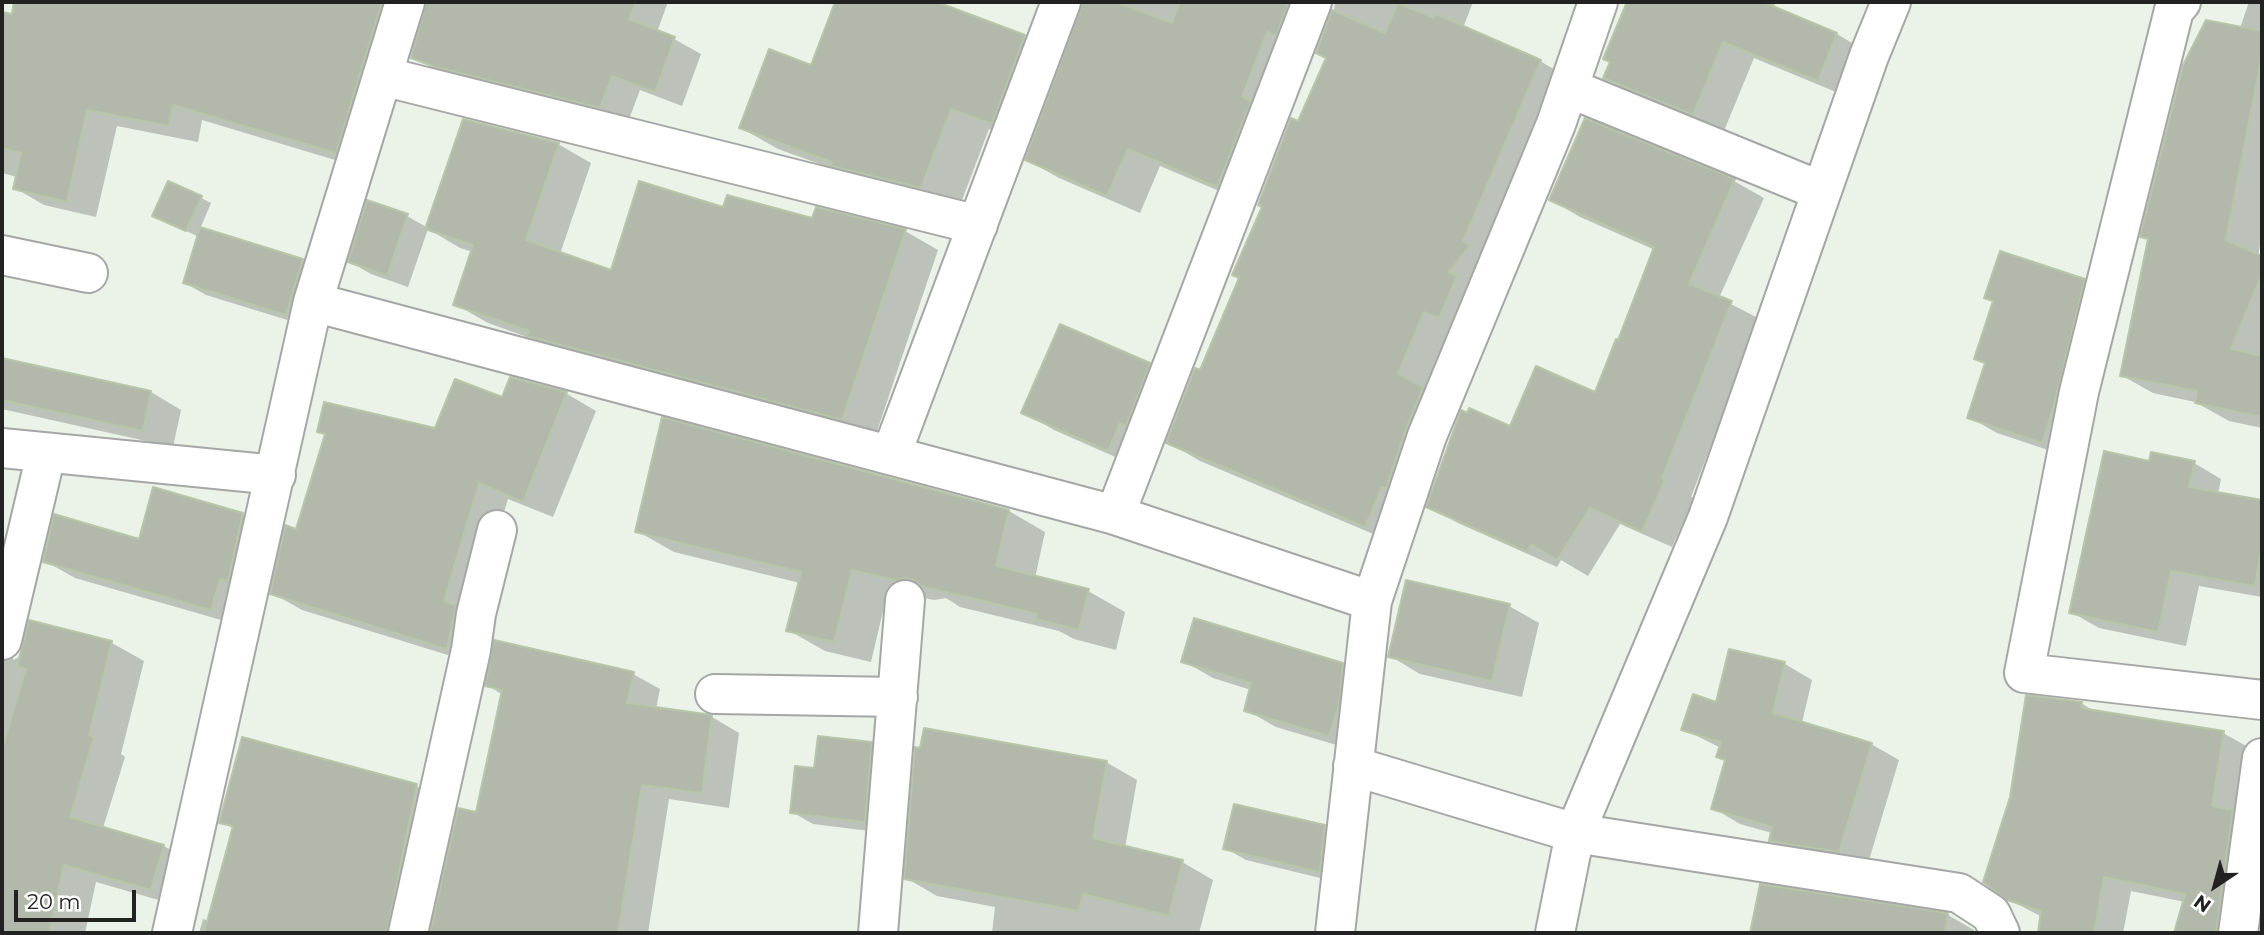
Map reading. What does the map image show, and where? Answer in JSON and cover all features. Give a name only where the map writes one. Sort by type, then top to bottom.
[{"type":"street","points":[[172,933],[313,302],[405,2]]},
{"type":"street","points":[[1115,515],[1312,2]]},
{"type":"street","points":[[1335,933],[1372,601],[1427,436],[1556,124],[1598,2]]},
{"type":"street","points":[[1555,933],[1575,833],[1707,517],[1869,56],[1891,2]]},
{"type":"street","points":[[891,456],[978,225],[1056,3]]},
{"type":"street","points":[[2172,5],[2079,392],[2024,673],[2262,701]]},
{"type":"street","points":[[382,76],[978,225]]},
{"type":"street","points":[[1569,88],[1821,191]]},
{"type":"street","points":[[2,255],[88,273]]},
{"type":"street","points":[[313,302],[1115,515],[1372,601]]},
{"type":"street","points":[[2,448],[276,475]]},
{"type":"street","points":[[2,639],[46,454]]},
{"type":"street","points":[[408,933],[471,650],[476,614],[497,530]]},
{"type":"street","points":[[878,933],[905,600]]},
{"type":"street","points":[[715,694],[898,697]]},
{"type":"street","points":[[2238,933],[2262,758]]},
{"type":"street","points":[[1353,766],[1575,833],[1959,893],[1992,914],[2000,933]]},
{"type":"building","points":[[14,2],[382,2],[336,153],[173,105],[169,126],[87,110],[67,202],[13,189],[21,153],[2,148],[2,12],[12,14]]},
{"type":"building","points":[[426,2],[636,2],[629,19],[675,37],[655,92],[612,76],[600,108],[435,67],[411,58]]},
{"type":"building","points":[[835,2],[937,2],[1025,35],[992,124],[951,109],[921,188],[831,166],[832,162],[739,128],[769,49],[811,65]]},
{"type":"building","points":[[1083,2],[1115,2],[1172,23],[1180,2],[1289,2],[1276,36],[1267,32],[1242,97],[1251,101],[1217,187],[1128,149],[1107,196],[1025,160]]},
{"type":"building","points":[[1627,2],[1763,2],[1837,33],[1818,81],[1723,42],[1693,115],[1603,78],[1610,62],[1603,59]]},
{"type":"building","points":[[1398,3],[1434,18],[1436,14],[1541,60],[1463,241],[1470,246],[1449,272],[1457,276],[1439,318],[1424,312],[1398,374],[1423,388],[1386,489],[1382,487],[1365,527],[1166,443],[1195,368],[1200,370],[1239,278],[1232,275],[1262,207],[1258,205],[1291,118],[1298,121],[1326,58],[1316,53],[1332,10],[1385,33]]},
{"type":"building","points":[[2206,20],[2262,31],[2262,55],[2226,240],[2262,256],[2262,274],[2231,349],[2262,356],[2262,417],[2195,403],[2197,391],[2120,376],[2148,239],[2140,237],[2183,65]]},
{"type":"building","points":[[1585,118],[1735,179],[1689,284],[1732,301],[1662,478],[1665,480],[1642,532],[1590,508],[1557,560],[1531,544],[1527,552],[1426,507],[1461,410],[1467,413],[1469,408],[1510,426],[1536,366],[1595,392],[1616,339],[1618,340],[1654,247],[1549,200]]},
{"type":"building","points":[[463,119],[559,143],[526,240],[611,270],[639,181],[723,207],[727,195],[812,218],[816,207],[906,229],[842,420],[527,336],[529,331],[453,305],[473,245],[425,229]]},
{"type":"building","points":[[168,181],[202,196],[186,231],[152,216]]},
{"type":"building","points":[[367,200],[408,214],[387,276],[348,262]]},
{"type":"building","points":[[200,227],[303,259],[286,315],[183,283]]},
{"type":"building","points":[[2000,251],[2085,279],[2042,443],[1967,418],[1985,363],[1974,359],[1993,301],[1984,298]]},
{"type":"building","points":[[1060,324],[1150,363],[1126,426],[1120,423],[1108,451],[1021,413]]},
{"type":"building","points":[[2,358],[151,391],[143,431],[2,400]]},
{"type":"building","points":[[510,377],[567,392],[523,502],[479,483],[444,601],[456,605],[447,649],[270,594],[285,525],[296,529],[325,434],[317,432],[324,402],[435,428],[455,379],[502,397]]},
{"type":"building","points":[[662,417],[1009,510],[996,566],[1089,589],[1079,630],[1036,619],[1037,614],[921,586],[907,578],[896,580],[852,570],[834,642],[786,631],[801,572],[635,532]]},
{"type":"building","points":[[2104,451],[2149,461],[2151,452],[2195,461],[2189,487],[2262,500],[2262,542],[2255,586],[2171,571],[2158,632],[2069,613]]},
{"type":"building","points":[[153,487],[243,513],[228,581],[220,579],[211,610],[43,562],[54,514],[139,539]]},
{"type":"building","points":[[1406,580],[1510,604],[1492,681],[1388,657]]},
{"type":"building","points":[[1194,618],[1343,663],[1339,704],[1329,736],[1244,711],[1251,683],[1181,662]]},
{"type":"building","points":[[29,620],[112,641],[89,735],[94,737],[70,817],[164,845],[151,890],[64,865],[49,933],[2,933],[2,749],[26,669],[17,666]]},
{"type":"building","points":[[494,640],[634,672],[627,703],[712,715],[702,793],[642,785],[618,933],[430,933],[458,808],[476,812],[502,690],[485,686]]},
{"type":"building","points":[[1729,649],[1785,662],[1773,713],[1872,743],[1839,852],[1769,841],[1772,827],[1711,809],[1725,760],[1716,757],[1721,742],[1681,730],[1693,694],[1716,702]]},
{"type":"building","points":[[2026,695],[2082,702],[2081,708],[2224,731],[2212,806],[2233,810],[2216,933],[2174,933],[2185,894],[2104,877],[2094,933],[2038,933],[2041,911],[2007,900],[1983,882],[2010,797]]},
{"type":"building","points":[[924,728],[1107,761],[1093,838],[1183,860],[1169,916],[1083,894],[1079,911],[904,879],[915,747],[920,748]]},
{"type":"building","points":[[818,736],[872,742],[865,822],[790,813],[795,766],[814,768]]},
{"type":"building","points":[[242,737],[417,784],[387,933],[204,933],[233,826],[219,823]]},
{"type":"building","points":[[1234,804],[1325,825],[1320,872],[1223,849]]},
{"type":"building","points":[[1760,884],[1948,913],[1945,933],[1750,933]]}]
